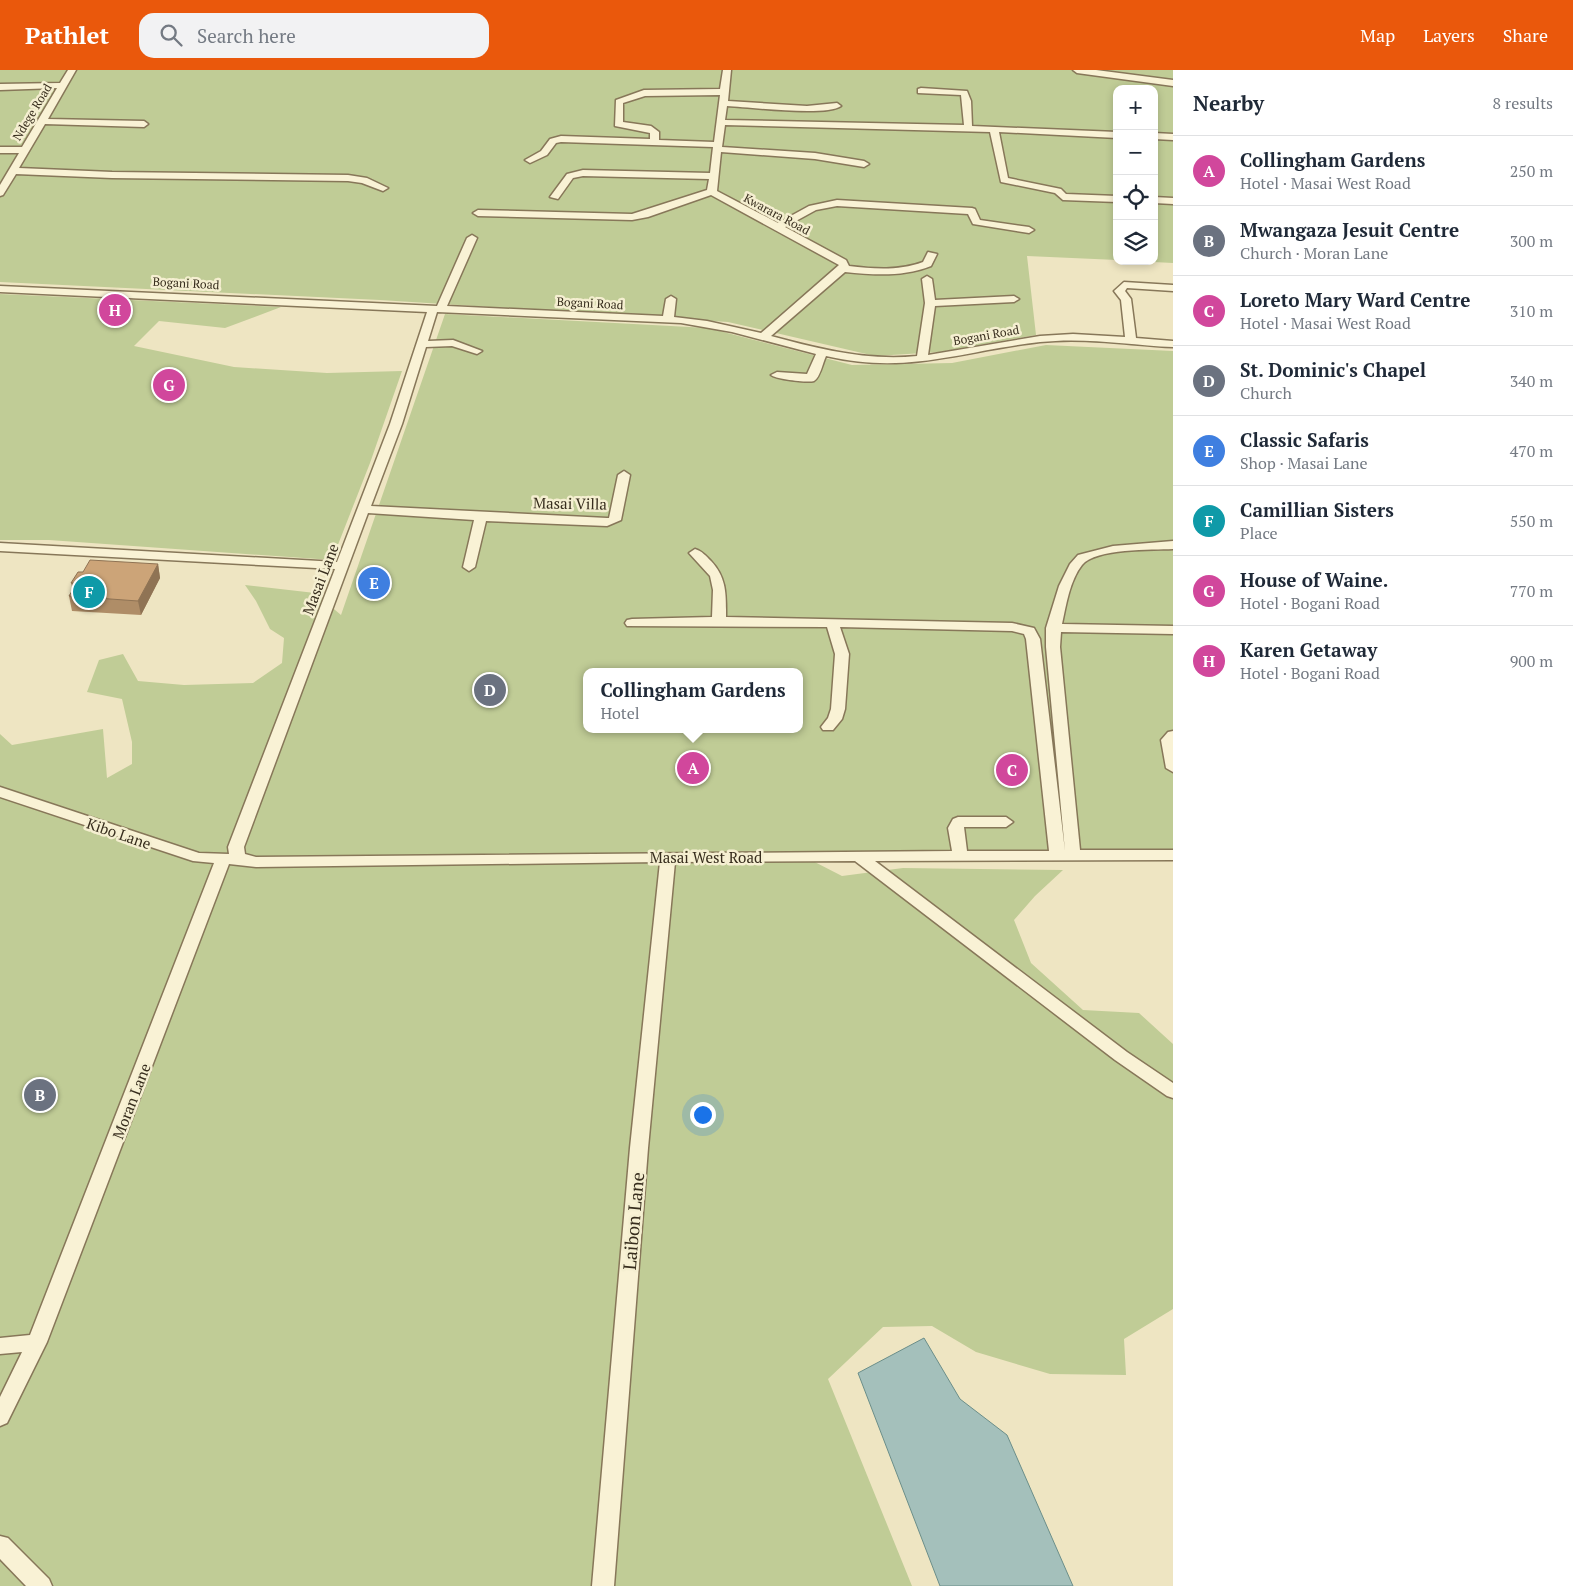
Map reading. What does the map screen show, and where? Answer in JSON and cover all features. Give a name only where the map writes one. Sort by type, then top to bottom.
[{"type":"street","name":"Ndege Road","points":[[1,190],[72,70]]},
{"type":"street","points":[[478,212],[632,217],[645,215],[712,192],[727,70]]},
{"type":"street","points":[[1076,70],[1173,83]]},
{"type":"street","points":[[0,87],[63,85]]},
{"type":"street","points":[[921,91],[964,93],[967,101],[968,127],[966,128]]},
{"type":"street","points":[[654,142],[655,132],[648,128],[618,124],[619,102],[624,98],[644,93],[723,98],[807,109],[837,106]]},
{"type":"street","points":[[41,121],[144,124]]},
{"type":"street","points":[[720,122],[966,128],[1113,135]]},
{"type":"street","points":[[994,130],[1004,180],[1058,191],[1064,197],[1113,199]]},
{"type":"street","points":[[1158,136],[1173,137]]},
{"type":"street","points":[[530,160],[544,153],[553,141],[561,139],[608,142],[635,140],[814,156],[864,164]]},
{"type":"street","points":[[0,150],[24,150]]},
{"type":"street","points":[[13,171],[112,175],[348,178],[364,180],[383,188]]},
{"type":"street","points":[[555,197],[570,176],[583,173],[713,176]]},
{"type":"street","name":"Kwarara Road","points":[[712,192],[842,262],[843,269]]},
{"type":"street","points":[[1158,200],[1173,201]]},
{"type":"street","points":[[777,228],[810,208],[821,204],[837,203],[972,211],[976,222],[1029,230]]},
{"type":"street","name":"Masai Lane","points":[[232,860],[237,854],[236,847],[396,424],[422,344],[472,238]]},
{"type":"street","points":[[764,336],[843,269],[879,271],[921,267],[927,264],[932,254]]},
{"type":"street","points":[[922,359],[930,303],[927,279]]},
{"type":"street","points":[[1131,342],[1126,299],[1120,291],[1124,285],[1173,288]]},
{"type":"street","name":"Bogani Road","points":[[0,289],[668,320],[713,324],[822,352],[885,361],[922,359],[1053,338],[1173,344]]},
{"type":"street","points":[[668,320],[671,299]]},
{"type":"street","points":[[930,303],[1014,299]]},
{"type":"street","points":[[422,344],[453,343],[478,352]]},
{"type":"street","points":[[777,375],[811,378],[822,352]]},
{"type":"street","name":"Masai Villa","points":[[364,510],[480,517],[612,521],[615,520],[624,475]]},
{"type":"street","points":[[469,567],[480,517]]},
{"type":"street","points":[[1073,854],[1055,689],[1053,628],[1074,567],[1083,557],[1117,550],[1173,544]]},
{"type":"street","points":[[0,547],[342,566]]},
{"type":"street","points":[[696,553],[712,568],[719,578],[719,621]]},
{"type":"street","points":[[632,623],[719,621],[833,625],[1012,627],[1029,631],[1033,638],[1057,854]]},
{"type":"street","points":[[828,727],[835,719],[838,709],[842,654],[833,625]]},
{"type":"street","points":[[1053,628],[1173,630]]},
{"type":"street","points":[[1173,735],[1168,740],[1173,768]]},
{"type":"street","name":"Kibo Lane","points":[[0,792],[198,858],[232,860]]},
{"type":"street","points":[[960,855],[956,828],[958,822],[1006,822]]},
{"type":"street","name":"Masai West Road","points":[[232,860],[256,862],[668,856],[1173,855]]},
{"type":"street","name":"Laibon Lane","points":[[603,1586],[640,1139],[668,856]]},
{"type":"street","points":[[860,857],[1121,1056],[1173,1092]]},
{"type":"street","name":"Moran Lane","points":[[0,1417],[37,1342],[232,860]]},
{"type":"street","points":[[0,1346],[37,1342]]},
{"type":"street","points":[[0,1545],[41,1586]]},
{"type":"green space","points":[[0,70],[1173,70],[1173,263],[1158,262],[1158,85],[1113,85],[1113,260],[1027,256],[1036,335],[940,352],[875,356],[728,322],[380,300],[0,282]]},
{"type":"green space","points":[[0,294],[281,307],[225,328],[159,321],[134,346],[234,367],[327,373],[402,371],[370,463],[332,560],[49,540],[0,540]]},
{"type":"green space","points":[[445,314],[708,328],[852,365],[952,363],[1046,345],[1173,351],[1173,857],[803,856],[842,876],[903,868],[1063,870],[1035,896],[1014,920],[1031,963],[1083,1010],[1139,1013],[1173,1044],[1173,1309],[1124,1339],[1126,1375],[1050,1374],[976,1352],[932,1326],[883,1327],[828,1379],[912,1586],[0,1586],[0,734],[12,745],[103,729],[107,778],[132,764],[132,742],[122,699],[87,692],[99,660],[123,654],[138,681],[184,685],[253,683],[282,663],[284,638],[270,629],[256,601],[245,585],[315,593],[341,615]]},
{"type":"water","points":[[924,1338],[960,1399],[1007,1435],[1073,1586],[940,1586],[858,1373]]},
{"type":"building","points":[[90,560],[158,564],[138,601],[69,596],[77,583],[71,583],[78,572],[83,572]]},
{"type":"place","name":"Karen Getaway","points":[[115,310]]},
{"type":"place","name":"House of Waine.","points":[[169,385]]},
{"type":"place","name":"Classic Safaris","points":[[374,583]]},
{"type":"place","name":"Camillian Sisters","points":[[89,592]]},
{"type":"place","name":"St. Dominic's Chapel","points":[[490,690]]},
{"type":"place","name":"Collingham Gardens","points":[[693,768]]},
{"type":"place","name":"Loreto Mary Ward Centre","points":[[1012,770]]},
{"type":"place","name":"Mwangaza Jesuit Centre","points":[[40,1095]]}]
